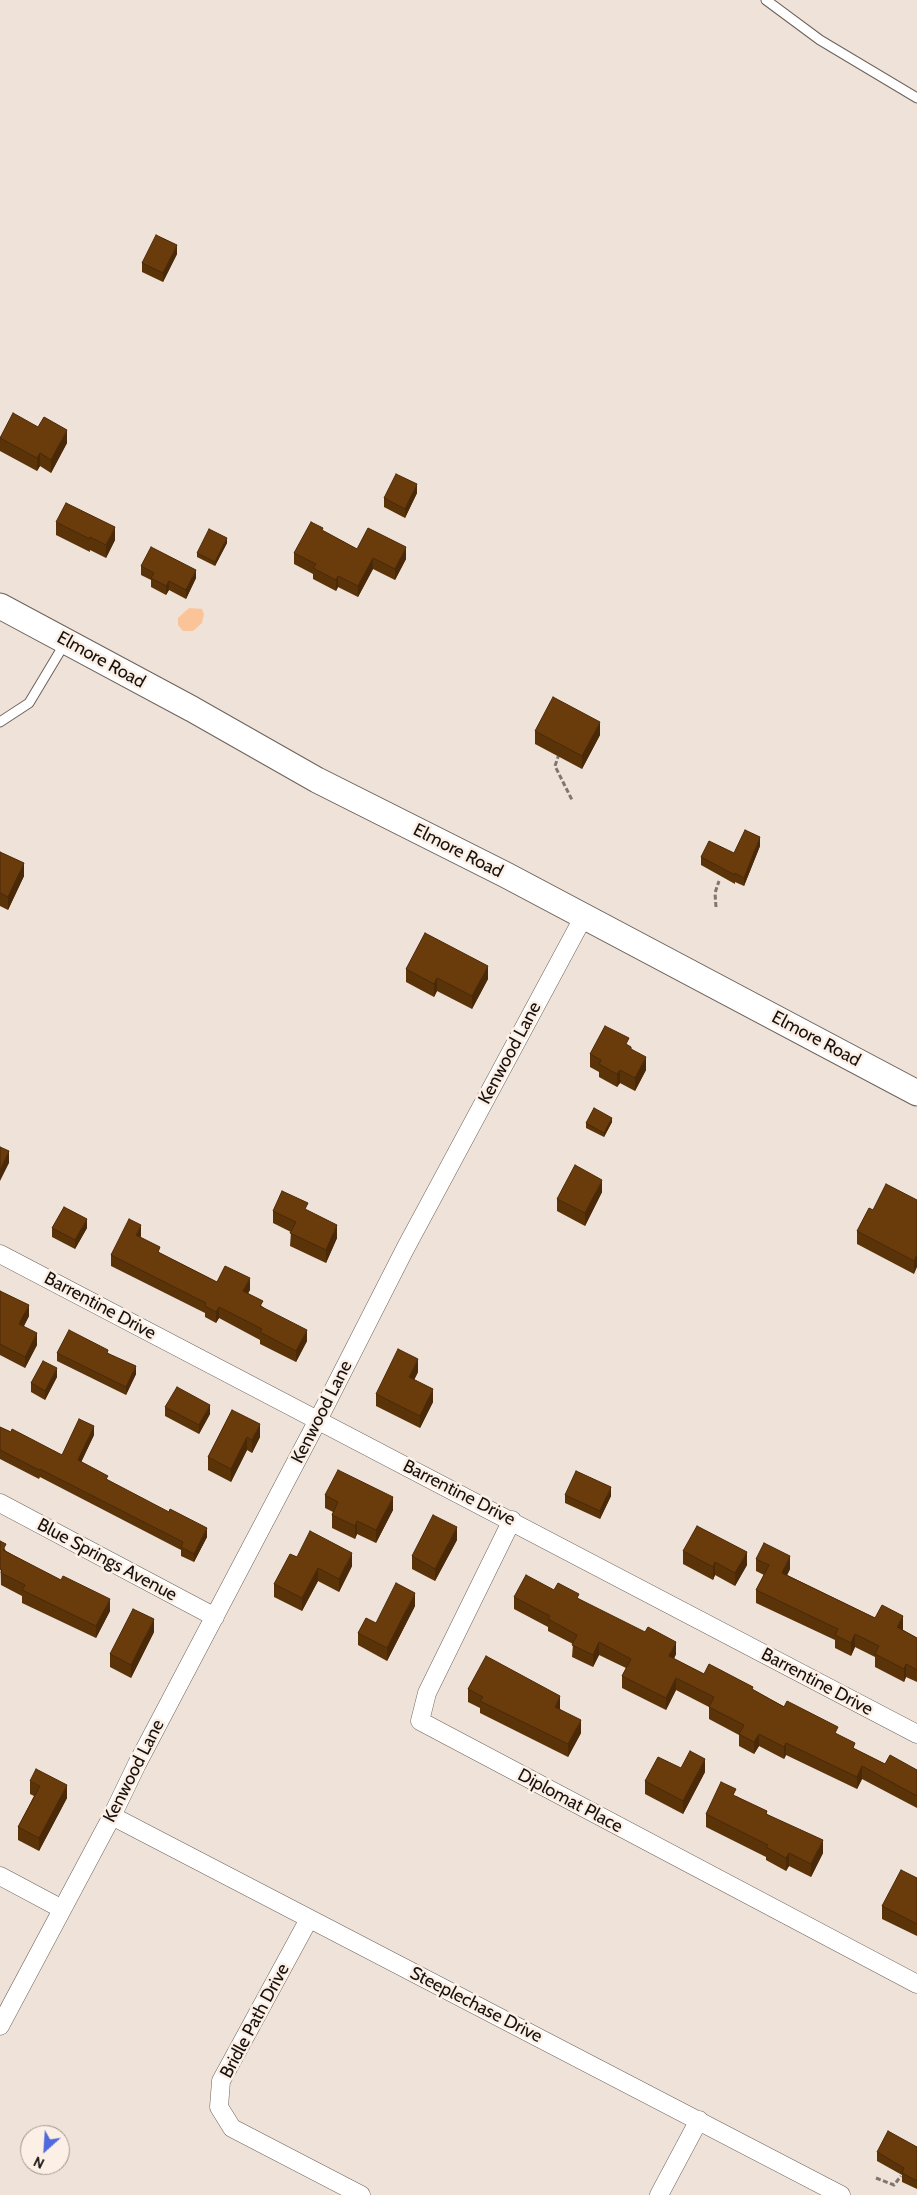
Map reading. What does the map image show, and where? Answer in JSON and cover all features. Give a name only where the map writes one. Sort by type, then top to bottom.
[{"type":"street","name":"Elmore Road","points":[[0,606],[66,640],[317,780],[584,916],[917,1093]]},
{"type":"street","name":"Kenwood Lane","points":[[0,2026],[112,1816],[137,1764],[318,1420],[405,1249],[584,916]]},
{"type":"street","name":"Barrentine Drive","points":[[0,1254],[512,1520],[917,1734]]},
{"type":"street","name":"Blue Springs Avenue","points":[[0,1503],[215,1617]]},
{"type":"street","name":"Diplomat Place","points":[[512,1520],[427,1693],[420,1721],[917,1984]]},
{"type":"street","name":"Steeplechase Drive","points":[[112,1816],[841,2195]]},
{"type":"street","points":[[0,1876],[62,1909]]},
{"type":"street","name":"Bridle Path Drive","points":[[309,1919],[222,2080],[219,2107],[232,2128],[361,2195]]},
{"type":"street","points":[[659,2195],[699,2120]]},
{"type":"lane","points":[[766,0],[820,40],[917,98]]},
{"type":"lane","points":[[0,722],[29,703],[66,640]]},
{"type":"path","points":[[559,754],[555,766],[572,800]]},
{"type":"path","points":[[716,907],[714,893],[719,882]]},
{"type":"path","points":[[876,2178],[894,2185],[901,2176]]},
{"type":"shaded area","points":[[189,608],[202,609],[204,614],[202,623],[193,631],[183,631],[178,625],[178,618]]},
{"type":"building","points":[[156,235],[177,245],[163,273],[142,263]]},
{"type":"building","points":[[13,413],[38,427],[44,417],[67,430],[51,460],[40,453],[37,458],[0,438]]},
{"type":"building","points":[[396,474],[417,484],[405,509],[384,498]]},
{"type":"building","points":[[66,503],[115,527],[106,545],[56,522]]},
{"type":"building","points":[[311,522],[357,549],[368,528],[406,547],[395,569],[373,558],[358,586],[338,576],[336,580],[313,568],[316,564],[294,553]]},
{"type":"building","points":[[209,529],[227,538],[215,562],[197,553]]},
{"type":"building","points":[[151,547],[196,570],[186,590],[169,581],[166,586],[151,578],[154,573],[141,566]]},
{"type":"building","points":[[553,697],[600,722],[582,756],[535,731]]},
{"type":"building","points":[[745,830],[760,837],[744,878],[701,857],[709,841],[734,853]]},
{"type":"building","points":[[0,852],[24,863],[8,897],[0,893]]},
{"type":"building","points":[[425,933],[488,966],[472,996],[437,978],[434,984],[406,969]]},
{"type":"building","points":[[605,1026],[629,1038],[626,1044],[646,1057],[635,1078],[620,1070],[617,1074],[599,1064],[601,1060],[590,1054]]},
{"type":"building","points":[[594,1108],[612,1118],[604,1133],[586,1123]]},
{"type":"building","points":[[0,1147],[9,1151],[0,1170]]},
{"type":"building","points":[[575,1165],[602,1180],[585,1213],[557,1199]]},
{"type":"building","points":[[886,1184],[917,1200],[917,1254],[914,1261],[857,1231],[869,1208],[873,1210]]},
{"type":"building","points":[[282,1191],[308,1203],[305,1209],[337,1225],[326,1250],[290,1233],[296,1222],[273,1211]]},
{"type":"building","points":[[64,1207],[87,1219],[75,1240],[52,1228]]},
{"type":"building","points":[[129,1219],[141,1225],[136,1235],[160,1247],[158,1252],[217,1282],[225,1266],[250,1278],[243,1291],[263,1301],[260,1306],[307,1330],[296,1351],[260,1332],[262,1329],[219,1307],[216,1312],[205,1306],[206,1303],[111,1255]]},
{"type":"building","points":[[0,1291],[29,1305],[19,1324],[37,1333],[25,1357],[0,1344]]},
{"type":"building","points":[[69,1330],[108,1350],[107,1353],[136,1366],[126,1387],[57,1353]]},
{"type":"building","points":[[398,1349],[418,1359],[409,1377],[433,1389],[420,1416],[376,1394]]},
{"type":"building","points":[[43,1361],[57,1368],[45,1391],[31,1383]]},
{"type":"building","points":[[177,1387],[210,1405],[199,1425],[165,1407]]},
{"type":"building","points":[[232,1410],[260,1424],[252,1440],[247,1437],[231,1469],[208,1457]]},
{"type":"building","points":[[79,1419],[94,1426],[78,1460],[108,1476],[106,1479],[169,1512],[170,1509],[207,1528],[194,1554],[181,1547],[183,1542],[0,1450],[0,1427],[11,1432],[12,1429],[62,1455]]},
{"type":"building","points":[[338,1470],[393,1497],[376,1530],[357,1521],[355,1526],[332,1515],[338,1502],[325,1495]]},
{"type":"building","points":[[576,1471],[611,1487],[600,1511],[565,1495]]},
{"type":"building","points":[[433,1515],[457,1527],[435,1569],[412,1556]]},
{"type":"building","points":[[697,1526],[747,1552],[735,1573],[715,1562],[713,1567],[683,1551]]},
{"type":"building","points":[[310,1531],[352,1553],[339,1579],[318,1568],[302,1598],[274,1584],[290,1554],[297,1557]]},
{"type":"building","points":[[0,1541],[6,1544],[3,1550],[61,1580],[63,1576],[110,1599],[96,1626],[22,1590],[25,1585],[1,1573]]},
{"type":"building","points":[[764,1543],[790,1556],[782,1573],[875,1618],[882,1605],[903,1616],[897,1627],[917,1638],[917,1670],[906,1664],[904,1669],[875,1654],[879,1646],[855,1634],[851,1643],[835,1635],[838,1629],[756,1590],[769,1565],[756,1559]]},
{"type":"building","points":[[526,1575],[554,1590],[558,1583],[579,1594],[577,1598],[645,1632],[648,1627],[676,1642],[669,1656],[704,1674],[709,1664],[753,1687],[752,1689],[784,1707],[787,1701],[838,1727],[835,1733],[855,1743],[853,1748],[885,1764],[890,1755],[917,1770],[917,1796],[862,1766],[857,1777],[786,1743],[784,1747],[759,1734],[754,1742],[739,1734],[744,1725],[709,1707],[714,1697],[676,1678],[666,1698],[622,1676],[631,1659],[599,1642],[593,1655],[572,1645],[577,1635],[548,1619],[550,1616],[514,1597]]},
{"type":"building","points":[[396,1583],[415,1593],[387,1648],[358,1633],[366,1618],[376,1623]]},
{"type":"building","points":[[133,1609],[154,1619],[131,1665],[110,1654]]},
{"type":"building","points":[[486,1656],[560,1696],[555,1707],[581,1720],[568,1744],[480,1701],[483,1697],[468,1689]]},
{"type":"building","points":[[690,1751],[705,1759],[683,1801],[645,1781],[658,1757],[681,1768]]},
{"type":"building","points":[[36,1769],[67,1785],[39,1838],[18,1827],[40,1786],[30,1781]]},
{"type":"building","points":[[721,1782],[736,1789],[733,1795],[767,1811],[766,1814],[823,1840],[811,1864],[789,1853],[786,1858],[766,1847],[768,1845],[706,1814]]},
{"type":"building","points":[[901,1870],[917,1878],[917,1924],[882,1906]]},
{"type":"building","points":[[888,2131],[917,2147],[917,2181],[902,2173],[904,2168],[877,2152]]}]
